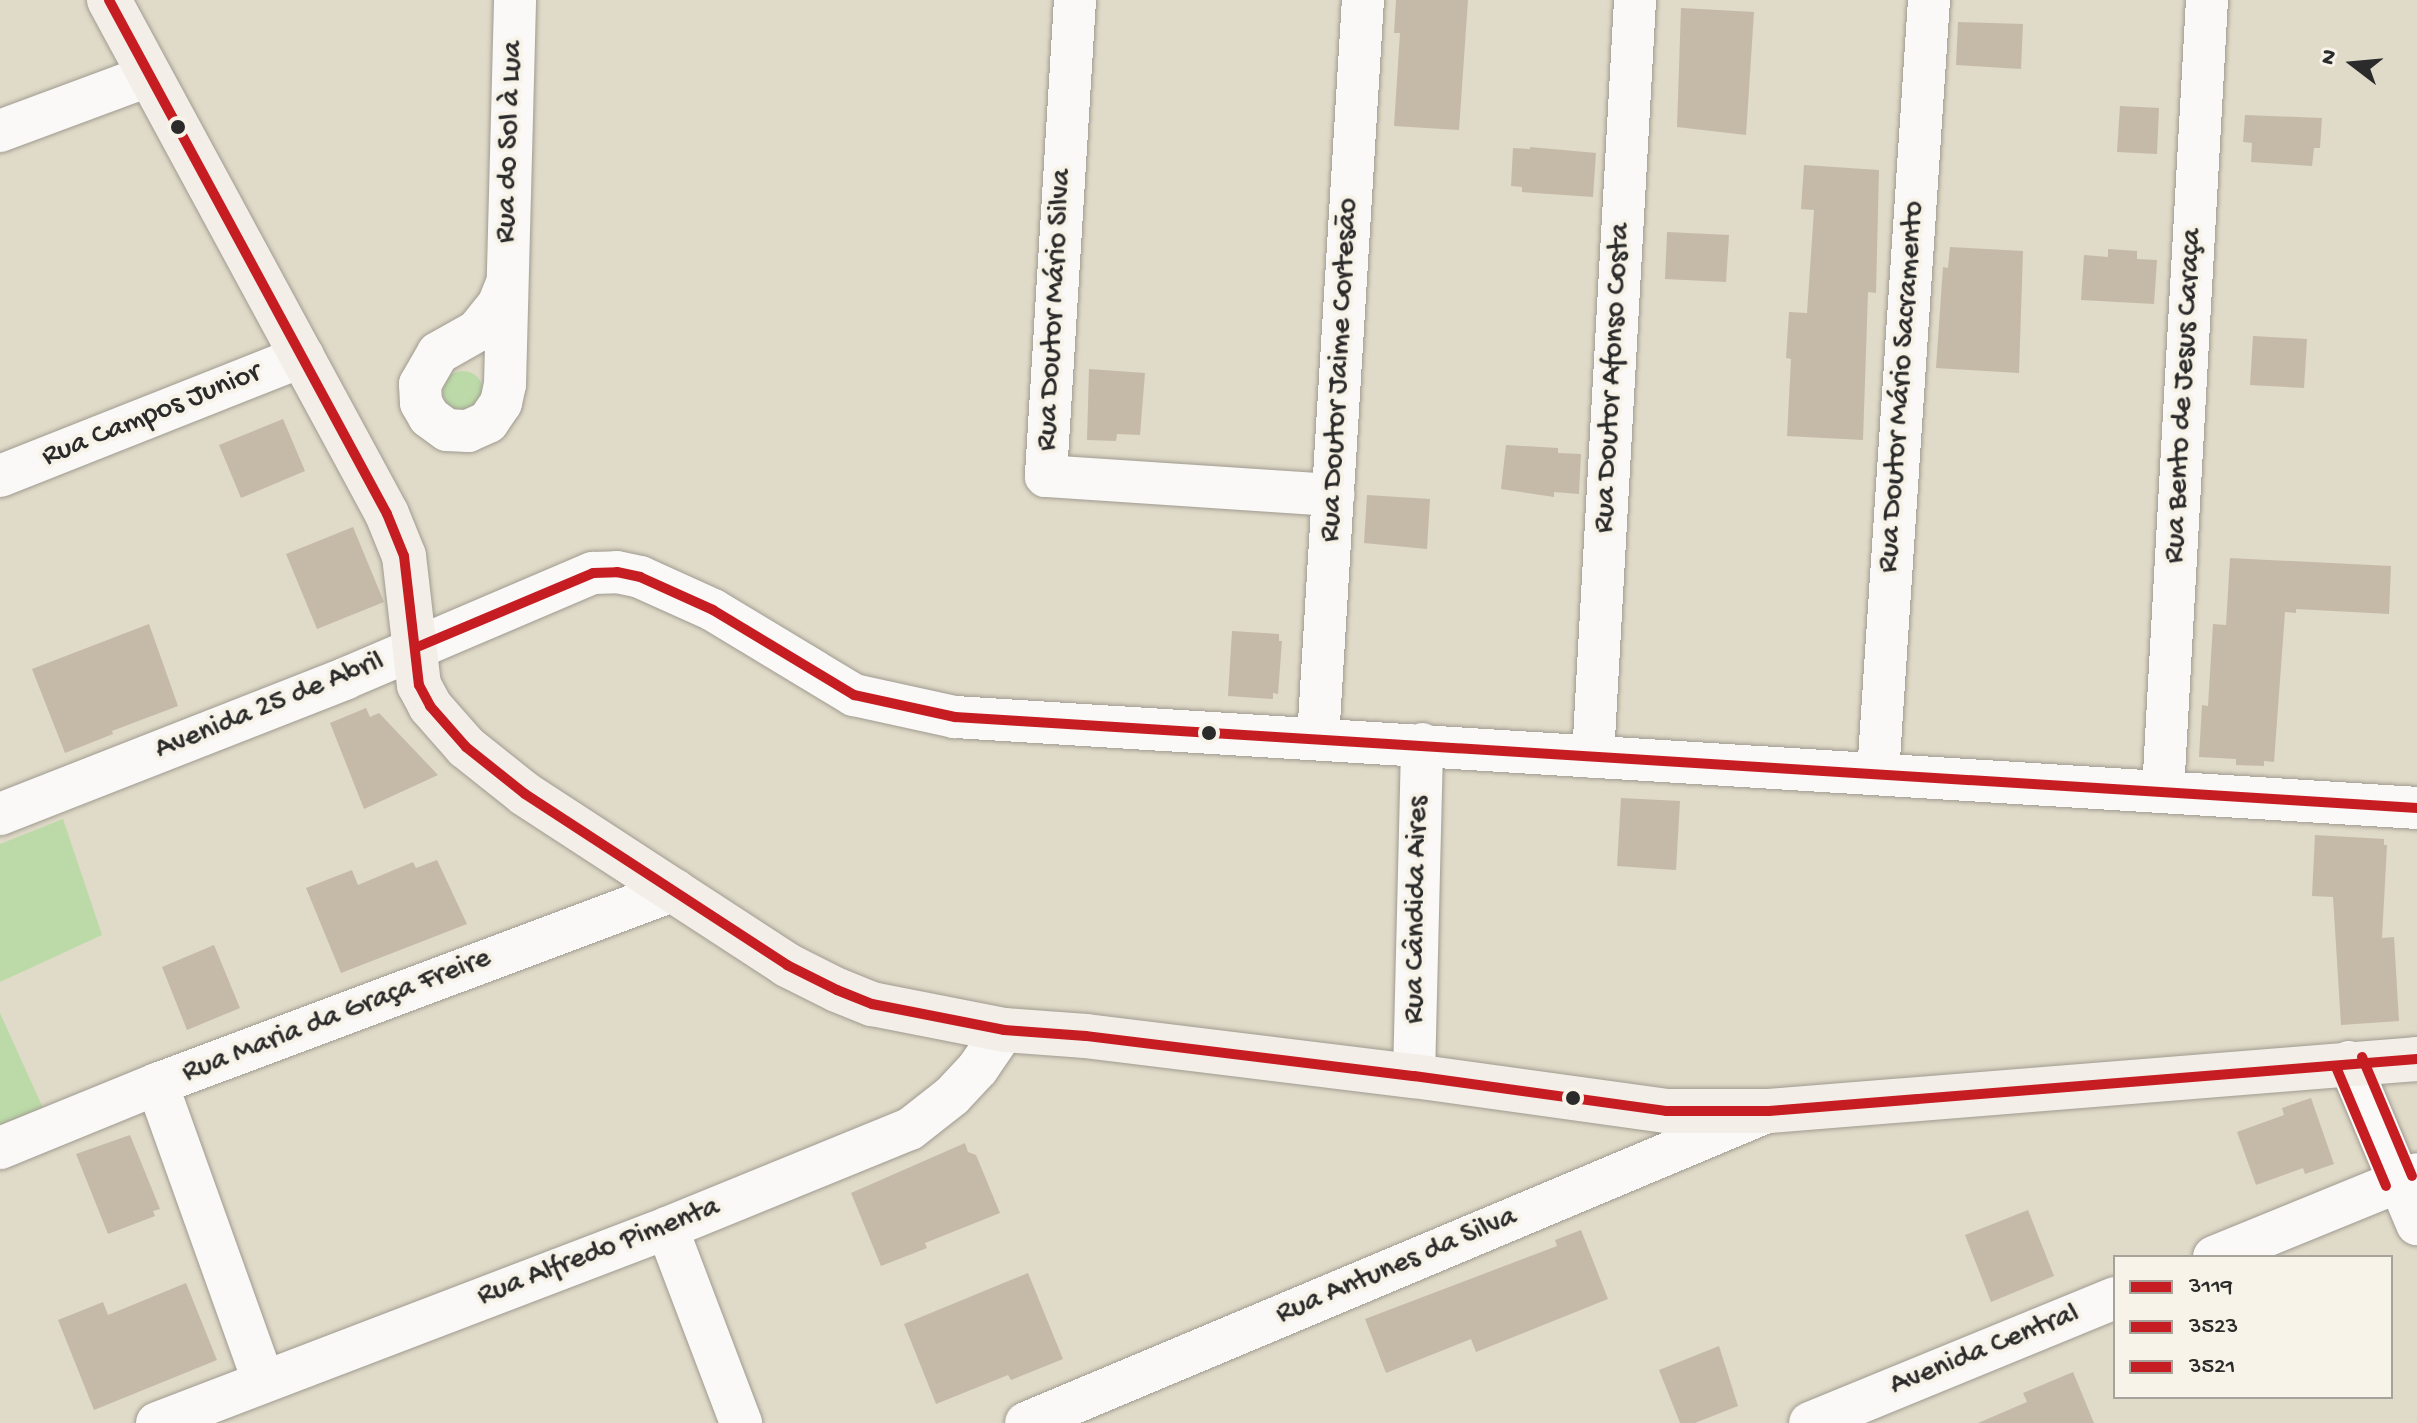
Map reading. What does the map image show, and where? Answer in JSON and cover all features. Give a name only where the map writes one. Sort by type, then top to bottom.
[{"type":"street","points":[[109,0],[368,474],[404,556],[419,685],[430,706],[466,747],[525,794],[787,965],[837,990],[872,1004],[1004,1030],[1086,1036],[1414,1076],[1666,1111],[1769,1111],[2349,1062],[2417,1059]]},
{"type":"street","name":"Rua do Sol à Lua","points":[[507,283],[515,0]]},
{"type":"street","name":"Rua Doutor Mário Silva","points":[[1075,0],[1046,476],[1333,495]]},
{"type":"street","name":"Rua Doutor Jaime Cortesão","points":[[1318,739],[1363,0]]},
{"type":"street","name":"Rua Doutor Afonso Costa","points":[[1593,757],[1635,0]]},
{"type":"street","name":"Rua Doutor Mário Sacramento","points":[[1878,774],[1929,0]]},
{"type":"street","name":"Rua Bento de Jesus Caraça","points":[[2163,792],[2207,0]]},
{"type":"street","points":[[0,131],[148,76]]},
{"type":"street","name":"Rua Campos Junior","points":[[0,476],[303,356]]},
{"type":"street","name":"Avenida 25 de Abril","points":[[0,814],[415,648],[593,573],[617,572],[640,577],[713,610],[854,695],[955,717],[2417,808]]},
{"type":"street","name":"Rua Cândida Aires","points":[[1414,1076],[1422,744]]},
{"type":"street","name":"Rua Maria da Graça Freire","points":[[0,1148],[157,1084],[675,890]]},
{"type":"street","name":"Rua Alfredo Pimenta","points":[[157,1423],[667,1228],[910,1129],[952,1096],[978,1068],[1004,1030]]},
{"type":"street","points":[[2349,1062],[2408,1178],[2417,1224]]},
{"type":"street","points":[[157,1084],[263,1380]]},
{"type":"street","name":"Rua Antunes da Silva","points":[[1026,1423],[1769,1111]]},
{"type":"street","points":[[2219,1255],[2408,1178]]},
{"type":"street","points":[[667,1228],[741,1423]]},
{"type":"street","name":"Avenida Central","points":[[1810,1423],[2113,1299]]},
{"type":"green space","points":[[463,371],[477,377],[483,391],[477,405],[463,411],[449,405],[443,391],[449,377]]},
{"type":"green space","points":[[63,819],[102,935],[0,982],[0,844]]},
{"type":"green space","points":[[0,1013],[43,1108],[0,1125]]},
{"type":"building","points":[[1396,0],[1468,0],[1459,130],[1394,126],[1400,33],[1394,33]]},
{"type":"building","points":[[1681,8],[1754,12],[1746,135],[1677,127]]},
{"type":"building","points":[[1958,22],[2023,24],[2021,69],[1956,65]]},
{"type":"building","points":[[2120,106],[2159,108],[2157,154],[2117,152]]},
{"type":"building","points":[[2245,115],[2322,118],[2320,148],[2314,148],[2312,166],[2251,162],[2252,143],[2243,142]]},
{"type":"building","points":[[1513,148],[1596,153],[1593,197],[1522,192],[1522,187],[1511,186]]},
{"type":"building","points":[[1804,165],[1879,170],[1876,293],[1868,292],[1863,440],[1787,436],[1791,359],[1786,358],[1789,312],[1807,313],[1814,210],[1801,209]]},
{"type":"building","points":[[1667,232],[1729,235],[1726,282],[1665,279]]},
{"type":"building","points":[[1950,247],[2023,251],[2019,373],[1936,368],[1943,267],[1948,268]]},
{"type":"building","points":[[2108,249],[2137,251],[2137,259],[2157,260],[2154,304],[2081,300],[2084,255],[2108,257]]},
{"type":"building","points":[[2253,336],[2307,339],[2304,388],[2250,385]]},
{"type":"building","points":[[1089,369],[1145,373],[1140,435],[1117,434],[1116,441],[1087,440]]},
{"type":"building","points":[[283,419],[305,471],[241,498],[219,445]]},
{"type":"building","points":[[1506,445],[1558,448],[1558,453],[1581,454],[1579,494],[1554,492],[1554,497],[1501,489]]},
{"type":"building","points":[[1367,495],[1430,499],[1427,549],[1364,543]]},
{"type":"building","points":[[353,527],[384,602],[317,629],[286,554]]},
{"type":"building","points":[[2230,558],[2391,566],[2389,614],[2296,609],[2296,613],[2285,612],[2274,762],[2264,761],[2264,766],[2236,765],[2236,759],[2199,757],[2202,705],[2208,706],[2213,624],[2226,625]]},
{"type":"building","points":[[149,624],[178,706],[65,753],[32,669]]},
{"type":"building","points":[[1232,631],[1279,634],[1279,641],[1282,641],[1278,694],[1273,693],[1273,699],[1228,696]]},
{"type":"building","points":[[366,708],[370,717],[379,713],[438,775],[364,809],[330,723]]},
{"type":"building","points":[[1621,798],[1680,801],[1676,870],[1617,866]]},
{"type":"building","points":[[2315,835],[2384,839],[2384,845],[2387,845],[2382,938],[2394,937],[2399,1021],[2341,1025],[2333,897],[2312,896]]},
{"type":"building","points":[[437,860],[467,924],[341,973],[306,888],[352,870],[358,885],[413,862],[416,868]]},
{"type":"building","points":[[214,945],[240,1008],[187,1030],[162,967]]},
{"type":"building","points":[[2311,1098],[2334,1164],[2305,1174],[2303,1168],[2256,1185],[2237,1132],[2284,1115],[2282,1108]]},
{"type":"building","points":[[130,1135],[160,1209],[153,1211],[155,1216],[108,1234],[76,1154]]},
{"type":"building","points":[[965,1143],[968,1152],[976,1155],[1000,1213],[925,1243],[927,1248],[881,1266],[851,1193]]},
{"type":"building","points":[[2028,1210],[2054,1276],[1991,1302],[1965,1235]]},
{"type":"building","points":[[1581,1230],[1608,1299],[1476,1352],[1471,1339],[1386,1373],[1365,1319],[1557,1246],[1555,1240]]},
{"type":"building","points":[[1028,1273],[1063,1359],[1011,1380],[1008,1375],[936,1404],[904,1324]]},
{"type":"building","points":[[186,1283],[217,1360],[94,1410],[58,1320],[103,1302],[108,1315]]},
{"type":"building","points":[[1719,1346],[1738,1406],[1695,1423],[1680,1423],[1659,1370]]},
{"type":"building","points":[[2073,1372],[2094,1423],[1978,1423],[2027,1402],[2023,1393]]},
{"type":"transit line","name":"3119","points":[[109,0],[387,514],[404,556],[419,685],[430,706],[466,747],[525,794],[787,965],[837,990],[872,1004],[1004,1030],[1086,1036],[1414,1076],[1666,1111],[1769,1111],[2417,1059]]},
{"type":"transit line","name":"3119","points":[[415,648],[593,573],[617,572],[640,577],[713,610],[854,695],[955,717],[2417,808]]},
{"type":"transit line","name":"3521","points":[[2362,1057],[2412,1176]]},
{"type":"transit line","name":"3523","points":[[2336,1067],[2386,1186]]}]
